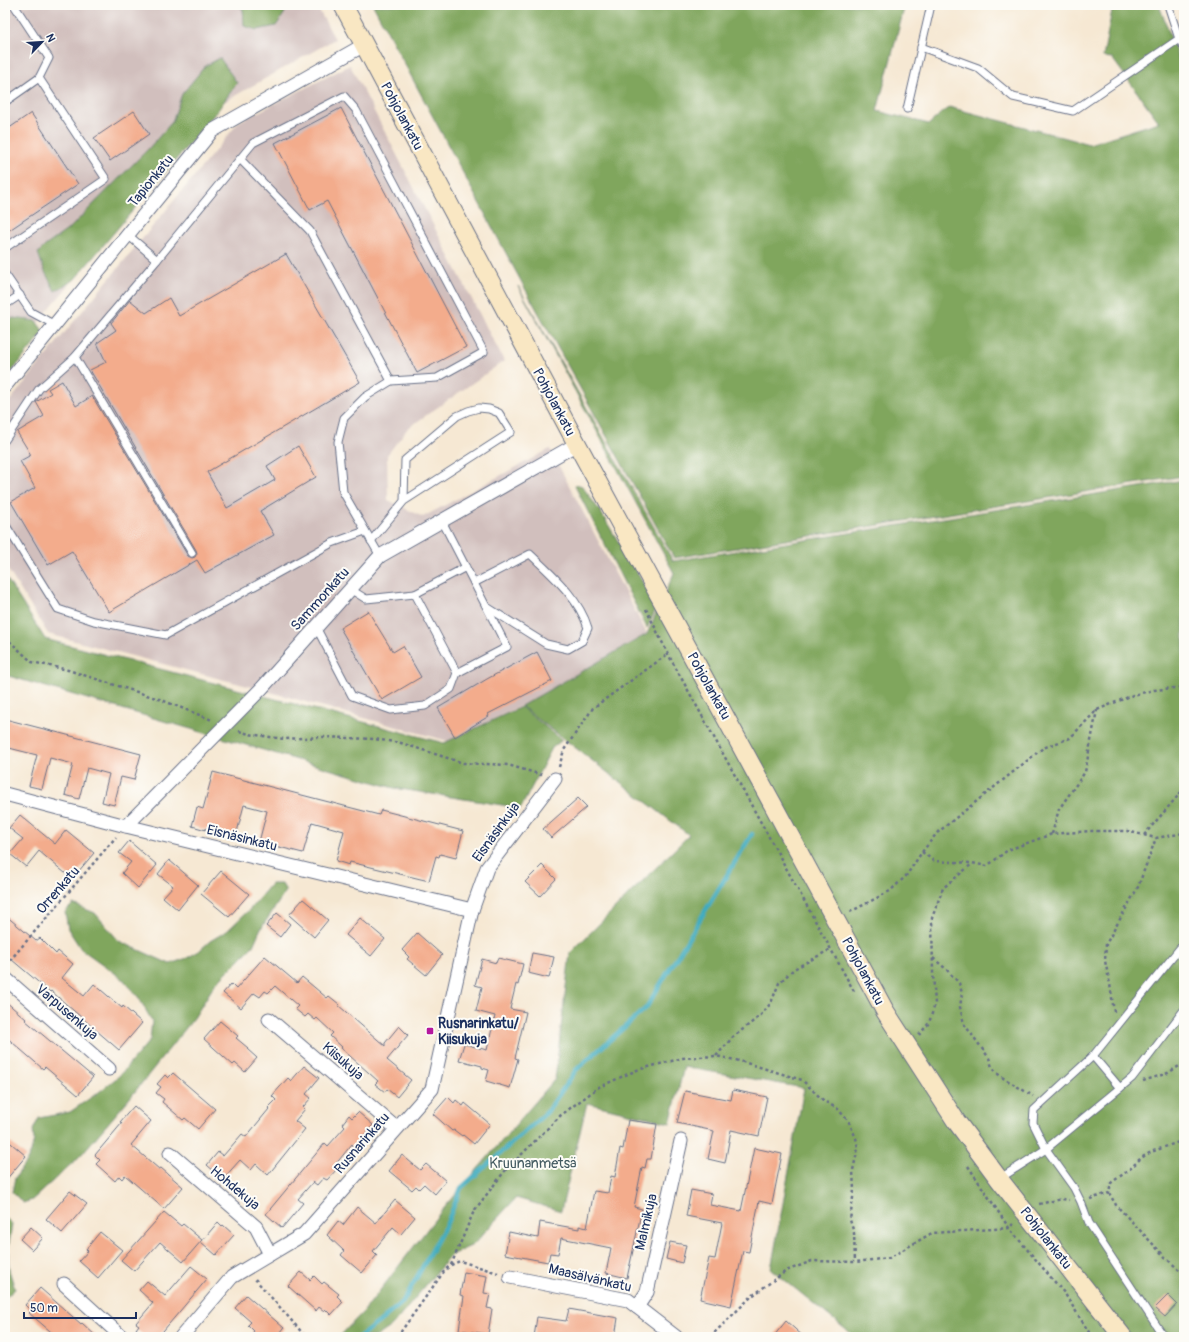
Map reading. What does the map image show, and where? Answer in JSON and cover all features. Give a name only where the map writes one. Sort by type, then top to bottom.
[{"type":"main road","name":"Pohjolankatu","points":[[343,5],[577,444],[885,1011],[956,1121],[999,1179],[1123,1337]]},
{"type":"street","name":"Tapionkatu","points":[[5,386],[212,131],[364,45]]},
{"type":"street","name":"Sammonkatu","points":[[126,826],[262,688],[380,556],[577,444]]},
{"type":"street","name":"Eisnäsinkuja","points":[[472,910],[487,868],[555,779]]},
{"type":"street","name":"Eisnäsinkatu","points":[[5,794],[126,826],[472,910]]},
{"type":"street","name":"Rusnarinkatu","points":[[181,1337],[232,1277],[304,1234],[432,1089],[472,910]]},
{"type":"street","name":"Varpusenkuja","points":[[5,978],[109,1069]]},
{"type":"street","name":"Kiisukuja","points":[[269,1019],[396,1128]]},
{"type":"street","name":"Malmikuja","points":[[637,1307],[647,1292],[681,1141]]},
{"type":"street","name":"Hohdekuja","points":[[170,1153],[256,1227],[270,1254]]},
{"type":"street","name":"Maasälvänkatu","points":[[510,1277],[628,1300],[676,1337]]},
{"type":"street","points":[[64,1284],[122,1337]]},
{"type":"lane","points":[[5,102],[39,78],[49,58],[14,5]]},
{"type":"lane","points":[[907,109],[931,5]]},
{"type":"lane","points":[[1168,5],[1179,39],[1184,47]]},
{"type":"lane","points":[[921,48],[978,68],[1013,97],[1073,111],[1179,39]]},
{"type":"lane","points":[[5,248],[106,179],[39,78]]},
{"type":"lane","points":[[5,440],[38,389],[76,357],[253,144],[344,96],[356,110],[484,352],[437,378],[391,381],[365,397],[344,418],[338,442],[343,492],[380,556]]},
{"type":"lane","points":[[240,159],[310,231],[391,381]]},
{"type":"lane","points":[[128,235],[158,260]]},
{"type":"lane","points":[[5,274],[31,312],[55,325]]},
{"type":"lane","points":[[5,304],[20,295]]},
{"type":"lane","points":[[76,357],[192,553]]},
{"type":"lane","points":[[371,541],[404,502],[511,432],[499,413],[490,409],[479,408],[457,416],[405,460],[404,502]]},
{"type":"lane","points":[[316,627],[352,696],[391,710],[425,706],[451,689],[457,673],[507,647],[442,521]]},
{"type":"lane","points":[[5,524],[58,609],[94,621],[166,635],[332,543],[365,530]]},
{"type":"lane","points":[[474,583],[530,554],[552,575],[576,603],[585,617],[588,628],[582,641],[568,649],[546,644],[487,607]]},
{"type":"lane","points":[[350,589],[366,599],[415,594],[466,567]]},
{"type":"lane","points":[[415,594],[457,673]]},
{"type":"lane","points":[[1164,1337],[1089,1223],[1074,1188],[1046,1149],[1033,1122],[1034,1110],[1093,1056],[1180,948]]},
{"type":"lane","points":[[999,1179],[1046,1149],[1132,1078],[1184,1010]]},
{"type":"lane","points":[[1093,1056],[1120,1088]]},
{"type":"path","points":[[5,637],[32,662],[68,670],[159,699],[225,726],[249,734],[284,739],[323,737],[374,739],[401,743],[463,763],[508,765],[555,779],[564,750],[593,708],[668,654]]},
{"type":"path","points":[[820,929],[890,891],[906,876],[937,833],[1043,748],[1070,738],[1098,710],[1133,696],[1154,690],[1184,687]]},
{"type":"path","points":[[1052,834],[1059,809],[1085,772],[1098,710]]},
{"type":"path","points":[[1144,835],[1183,790],[1184,782]]},
{"type":"path","name":"Orrenkatu","points":[[5,966],[126,826]]},
{"type":"path","points":[[922,852],[934,861],[972,863],[988,866],[1008,850],[1052,834],[1090,831],[1127,831],[1156,838],[1184,833]]},
{"type":"path","points":[[1111,1033],[1115,1014],[1105,961],[1106,944],[1138,887],[1156,838]]},
{"type":"path","points":[[908,1048],[929,1023],[935,1004],[932,918],[943,888],[972,863]]},
{"type":"path","points":[[716,1056],[733,1037],[760,1016],[771,1003],[779,983],[794,969],[831,949]]},
{"type":"path","points":[[933,958],[959,982],[962,993],[960,1007],[964,1024],[989,1058],[992,1067],[1000,1076],[1027,1092]]},
{"type":"path","points":[[1142,1082],[1168,1073],[1184,1063]]},
{"type":"path","points":[[1184,1140],[1151,1152],[1141,1158],[1129,1170],[1111,1184],[1109,1193],[1116,1205],[1152,1244],[1184,1274]]},
{"type":"path","points":[[710,1337],[752,1296],[786,1271],[812,1261],[855,1262],[888,1258],[932,1233],[1009,1228],[1035,1204],[1062,1199],[1081,1202],[1109,1193]]},
{"type":"path","points":[[397,1337],[445,1270],[451,1264],[460,1261],[510,1277]]},
{"type":"path","points":[[253,1277],[306,1337]]},
{"type":"shaded area","points":[[5,5],[316,5],[335,39],[224,102],[43,316],[5,365]]},
{"type":"shaded area","points":[[350,65],[504,361],[408,428],[387,455],[388,500],[423,517],[550,449],[647,634],[521,706],[448,741],[259,689],[48,634],[5,565],[5,407],[239,122]]},
{"type":"green space","points":[[237,5],[288,5],[276,26],[257,30],[244,26],[243,9]]},
{"type":"green space","points":[[373,5],[905,5],[877,111],[929,124],[949,107],[1089,144],[1159,122],[1112,58],[1103,57],[1113,5],[1159,5],[1184,73],[1184,476],[674,558],[522,283]]},
{"type":"green space","points":[[220,58],[237,83],[218,110],[74,280],[55,291],[44,270],[38,253],[45,246],[70,228],[149,148],[172,122],[182,94],[205,66]]},
{"type":"green space","name":"Kruunanmetsä","points":[[518,286],[673,561],[1184,480],[1184,1337],[855,1337],[771,1269],[804,1088],[684,1067],[670,1123],[587,1103],[561,1211],[516,1198],[473,1245],[451,1255],[392,1326],[376,1337],[339,1337],[364,1311],[439,1214],[555,1079],[570,953],[689,835],[521,706],[647,634],[674,573]]},
{"type":"green space","points":[[13,318],[36,321],[44,332],[5,380],[5,324]]},
{"type":"green space","points":[[576,484],[582,486],[600,511],[657,607],[647,628],[575,486]]},
{"type":"green space","points":[[5,576],[45,639],[444,743],[521,707],[562,740],[552,748],[521,808],[394,788],[5,675]]},
{"type":"green space","points":[[271,884],[282,884],[286,891],[260,930],[253,946],[215,984],[194,1018],[129,1099],[80,1156],[32,1200],[23,1203],[12,1192],[15,1178],[31,1152],[34,1140],[33,1130],[39,1118],[70,1112],[99,1092],[119,1076],[150,1040],[152,1021],[139,998],[123,979],[81,949],[68,929],[65,912],[73,904],[95,913],[119,941],[170,964],[187,958],[199,951],[210,941],[227,931],[250,909]]},
{"type":"green space","points":[[5,1217],[12,1224],[8,1251],[9,1270],[15,1289],[5,1298]]},
{"type":"building","points":[[341,108],[466,347],[417,373],[327,201],[310,210],[275,143]]},
{"type":"building","points":[[134,111],[149,134],[110,161],[94,138]]},
{"type":"building","points":[[31,113],[78,184],[5,233],[5,131]]},
{"type":"building","points":[[286,254],[360,382],[207,472],[227,508],[275,480],[267,466],[298,446],[316,477],[260,511],[274,535],[205,573],[197,560],[109,612],[72,551],[48,565],[11,502],[35,488],[20,461],[31,455],[17,432],[44,416],[36,402],[51,393],[48,389],[62,381],[76,406],[92,396],[188,556],[192,558],[195,557],[197,553],[196,550],[90,370],[106,362],[97,343],[116,330],[111,323],[130,300],[146,313],[169,298],[179,316]]},
{"type":"building","points":[[368,611],[393,652],[403,646],[421,677],[382,700],[340,628]]},
{"type":"building","points":[[537,652],[552,681],[488,714],[489,716],[455,737],[438,708]]},
{"type":"building","points":[[5,719],[141,754],[134,780],[121,777],[114,805],[102,802],[109,774],[87,768],[79,799],[65,795],[73,764],[50,758],[42,789],[29,786],[37,755],[5,747]]},
{"type":"building","points":[[213,772],[379,815],[381,810],[463,831],[456,858],[440,854],[439,857],[436,856],[429,881],[350,862],[349,865],[336,861],[344,831],[312,822],[303,853],[259,842],[267,811],[244,805],[236,836],[192,826],[197,807],[203,809]]},
{"type":"building","points":[[578,798],[587,807],[551,838],[543,829]]},
{"type":"building","points":[[20,815],[55,844],[66,830],[94,853],[72,879],[39,851],[26,867],[10,854],[23,839],[9,828]]},
{"type":"building","points":[[129,841],[157,865],[138,888],[122,873],[131,862],[119,853]]},
{"type":"building","points":[[169,860],[198,885],[178,910],[163,897],[173,886],[158,874]]},
{"type":"building","points":[[542,865],[556,879],[540,896],[525,882]]},
{"type":"building","points":[[221,871],[249,894],[229,917],[201,894]]},
{"type":"building","points":[[303,899],[328,920],[314,937],[289,915]]},
{"type":"building","points":[[277,913],[290,924],[280,937],[266,926]]},
{"type":"building","points":[[5,915],[36,941],[40,938],[56,954],[58,951],[73,964],[62,978],[84,996],[94,984],[122,1008],[123,1006],[142,1023],[119,1050],[51,991],[50,992],[5,954]]},
{"type":"building","points":[[360,918],[385,939],[371,956],[346,935]]},
{"type":"building","points":[[417,933],[442,955],[426,975],[407,959],[409,957],[402,950]]},
{"type":"building","points":[[532,953],[554,957],[549,978],[528,973]]},
{"type":"building","points":[[265,956],[297,983],[302,977],[327,998],[329,996],[385,1046],[385,1043],[399,1026],[408,1035],[387,1060],[411,1080],[397,1097],[387,1089],[385,1092],[375,1084],[378,1081],[341,1048],[342,1047],[330,1036],[333,1033],[317,1018],[315,1020],[308,1014],[305,1017],[295,1009],[298,1006],[275,986],[268,993],[265,991],[260,997],[254,993],[241,1008],[223,993],[231,984],[236,989]]},
{"type":"building","points":[[498,958],[523,964],[510,1009],[526,1012],[515,1058],[518,1059],[510,1088],[486,1081],[489,1070],[482,1068],[482,1066],[459,1060],[464,1044],[487,1050],[495,1016],[476,1011],[482,987],[475,985],[482,959],[496,963]]},
{"type":"building","points":[[5,1001],[26,1019],[25,1020],[93,1077],[78,1095],[45,1067],[43,1069],[5,1036]]},
{"type":"building","points":[[220,1021],[238,1036],[236,1038],[257,1058],[245,1072],[235,1063],[233,1065],[204,1039]]},
{"type":"building","points":[[304,1066],[319,1078],[306,1094],[311,1098],[303,1107],[305,1109],[295,1121],[305,1129],[268,1175],[256,1164],[251,1170],[240,1160],[223,1179],[207,1165],[218,1152],[223,1156],[242,1134],[246,1137],[276,1100],[272,1096],[288,1078],[291,1081]]},
{"type":"building","points":[[173,1073],[215,1109],[198,1129],[185,1118],[183,1120],[162,1102],[164,1099],[156,1093],[161,1087],[157,1084],[165,1075],[168,1078]]},
{"type":"building","points":[[733,1090],[767,1097],[759,1136],[731,1130],[725,1163],[708,1159],[714,1131],[677,1123],[685,1091],[731,1100]]},
{"type":"building","points":[[448,1097],[454,1103],[456,1100],[463,1106],[465,1103],[490,1124],[474,1144],[463,1135],[462,1136],[454,1130],[452,1131],[433,1114]]},
{"type":"building","points":[[134,1106],[151,1121],[131,1145],[183,1187],[164,1209],[125,1175],[122,1179],[119,1176],[115,1181],[96,1164],[100,1160],[95,1155]]},
{"type":"building","points":[[358,1112],[373,1125],[354,1147],[352,1144],[335,1165],[338,1168],[327,1180],[323,1178],[317,1185],[313,1182],[298,1199],[303,1203],[282,1228],[266,1214],[325,1143],[328,1146],[345,1127],[342,1124],[349,1115],[352,1118]]},
{"type":"building","points":[[628,1120],[657,1124],[651,1159],[647,1159],[645,1168],[642,1167],[634,1207],[642,1209],[627,1278],[606,1273],[611,1248],[561,1238],[558,1254],[550,1253],[548,1262],[505,1254],[509,1232],[538,1238],[540,1222],[579,1229],[579,1226],[587,1228],[594,1191],[608,1193],[611,1176],[615,1177],[620,1148],[623,1149]]},
{"type":"building","points":[[5,1138],[26,1156],[5,1181]]},
{"type":"building","points":[[754,1148],[782,1154],[772,1204],[759,1201],[749,1252],[743,1251],[731,1306],[700,1299],[709,1258],[715,1259],[722,1223],[686,1216],[691,1190],[712,1194],[710,1205],[741,1211]]},
{"type":"building","points":[[402,1155],[420,1170],[426,1164],[446,1181],[435,1194],[424,1184],[419,1189],[416,1186],[412,1190],[389,1171]]},
{"type":"building","points":[[70,1191],[87,1204],[62,1233],[46,1219]]},
{"type":"building","points":[[395,1200],[415,1217],[401,1234],[393,1227],[373,1251],[377,1255],[362,1273],[341,1255],[344,1251],[327,1235],[338,1221],[343,1225],[357,1207],[376,1223]]},
{"type":"building","points":[[164,1212],[181,1226],[183,1224],[202,1240],[183,1262],[160,1242],[134,1271],[121,1260]]},
{"type":"building","points":[[218,1222],[234,1235],[216,1255],[201,1242]]},
{"type":"building","points":[[31,1227],[43,1238],[32,1250],[20,1239]]},
{"type":"building","points":[[100,1232],[122,1250],[98,1278],[79,1261],[88,1251],[86,1249]]},
{"type":"building","points":[[670,1242],[686,1245],[682,1263],[666,1259]]},
{"type":"building","points":[[191,1266],[207,1279],[158,1337],[146,1337],[136,1329],[139,1325],[136,1323],[153,1303],[139,1290],[147,1281],[165,1296]]},
{"type":"building","points":[[301,1272],[310,1280],[314,1276],[322,1284],[324,1282],[339,1294],[337,1296],[343,1302],[331,1315],[325,1309],[324,1311],[319,1307],[316,1311],[288,1286]]},
{"type":"building","points":[[464,1272],[487,1276],[484,1293],[490,1294],[487,1308],[492,1309],[488,1334],[459,1330],[464,1296],[460,1295]]},
{"type":"building","points":[[40,1288],[97,1337],[57,1337],[29,1313],[31,1311],[25,1305]]},
{"type":"building","points":[[246,1295],[284,1328],[277,1337],[249,1337],[254,1331],[248,1325],[251,1322],[235,1308]]},
{"type":"building","points":[[1168,1295],[1177,1304],[1165,1317],[1155,1308]]},
{"type":"building","points":[[569,1309],[618,1318],[615,1337],[534,1337],[537,1317],[566,1321]]},
{"type":"building","points":[[786,1321],[804,1337],[773,1337]]},
{"type":"waterway","points":[[359,1337],[403,1302],[447,1223],[461,1188],[547,1112],[576,1070],[646,1008],[752,834]]},
{"type":"place","name":"Rusnarinkatu/ Kiisukuja","points":[[430,1031]]}]
